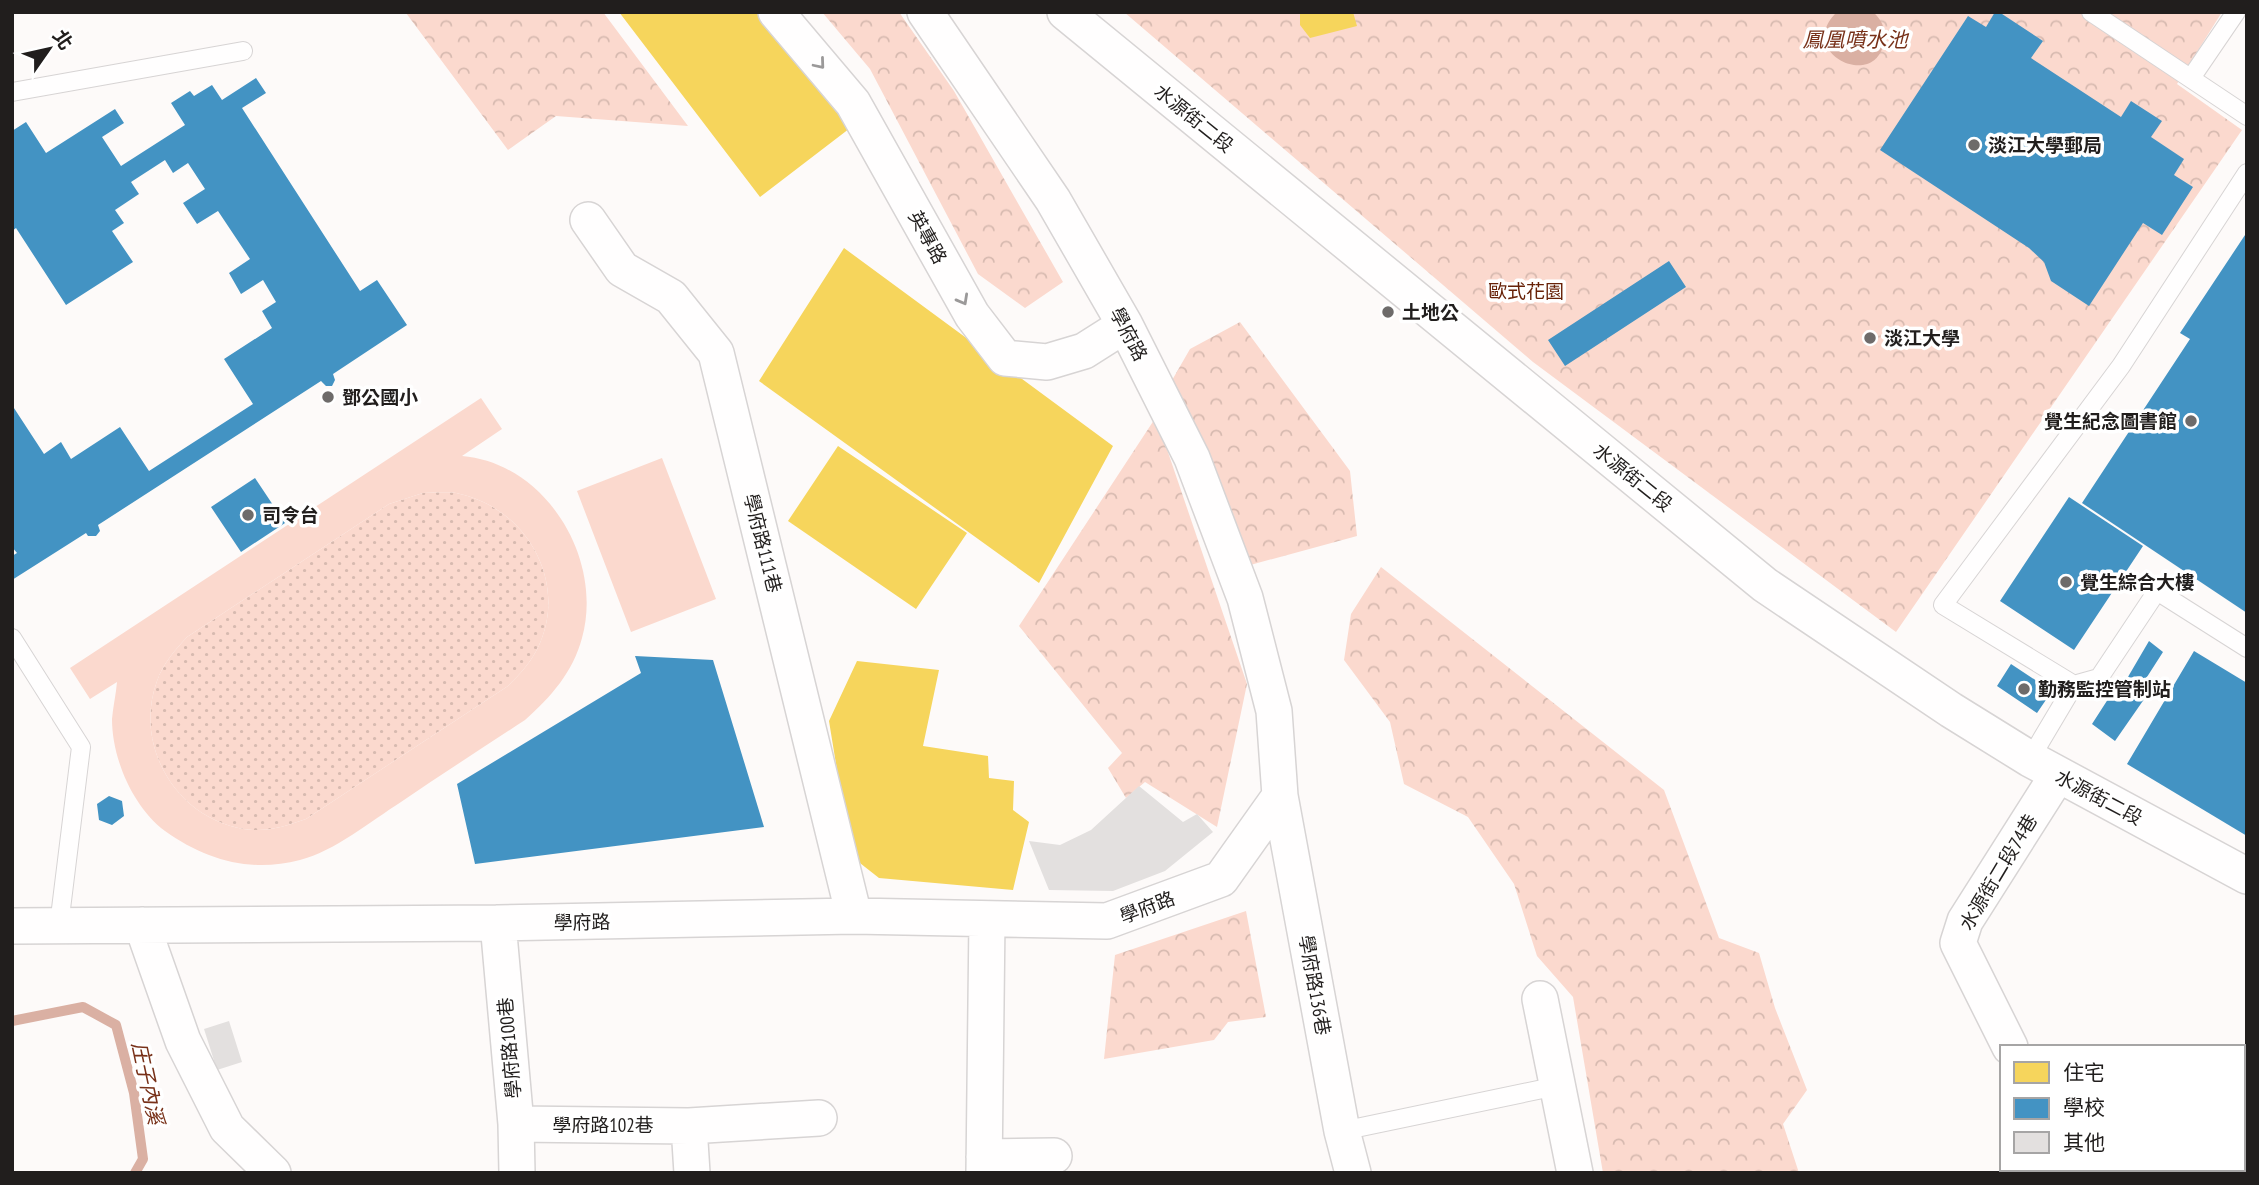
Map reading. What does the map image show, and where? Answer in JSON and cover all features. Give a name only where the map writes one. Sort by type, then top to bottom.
[{"type":"street","name":"英專路","points":[[776,12],[853,103],[972,315],[1006,358],[1047,362],[1084,351],[1125,325]]},
{"type":"street","name":"學府路","points":[[12,926],[498,923],[854,916],[1107,922],[1221,879],[1280,796],[1274,711],[1245,598],[1192,457],[1125,325],[1054,200],[925,12]]},
{"type":"street","name":"水源街二段","points":[[1065,12],[1765,584],[1951,710],[2043,767],[2247,876]]},
{"type":"street","name":"學府路111巷","points":[[588,220],[622,269],[671,297],[716,353],[854,916]]},
{"type":"street","name":"水源街二段74巷","points":[[2009,1045],[1958,943],[1965,921],[2043,767]]},
{"type":"street","name":"學府路136巷","points":[[1280,796],[1342,1130],[1353,1173]]},
{"type":"street","points":[[987,919],[984,1165],[1054,1156]]},
{"type":"street","name":"學府路100巷","points":[[498,923],[516,1124],[517,1173]]},
{"type":"street","points":[[142,925],[183,1041],[227,1128],[273,1173]]},
{"type":"street","points":[[1540,999],[1575,1173]]},
{"type":"street","name":"學府路102巷","points":[[516,1124],[689,1126],[819,1118]]},
{"type":"street","points":[[689,1126],[692,1173]]},
{"type":"lane","points":[[2091,12],[2247,116]]},
{"type":"lane","points":[[2191,78],[2236,12]]},
{"type":"lane","points":[[12,92],[243,51]]},
{"type":"lane","points":[[2244,184],[2121,366],[1943,606],[2074,685],[2099,678],[2157,592],[2247,648]]},
{"type":"lane","points":[[12,638],[81,747],[59,925]]},
{"type":"lane","points":[[2043,767],[2074,685]]},
{"type":"lane","points":[[1342,1130],[1557,1086]]},
{"type":"green space","points":[[603,12],[688,126],[556,116],[508,150],[406,13]]},
{"type":"green space","points":[[822,12],[899,12],[954,91],[1063,282],[1025,308],[978,274],[870,69]]},
{"type":"green space","name":"淡江大學","points":[[1124,12],[2222,12],[2177,84],[2242,130],[1896,632],[1533,362]]},
{"type":"green space","points":[[1240,322],[1350,471],[1357,536],[1243,567],[1171,382],[1190,349]]},
{"type":"green space","points":[[481,398],[502,429],[462,456],[492,463],[519,476],[543,496],[562,520],[576,548],[584,577],[587,608],[578,650],[560,683],[535,711],[339,843],[313,856],[282,864],[246,864],[213,856],[196,850],[154,821],[134,796],[120,766],[112,719],[117,682],[90,699],[70,668]],"holes":[[[423,493],[456,493],[483,502],[504,515],[521,531],[535,550],[544,572],[548,595],[547,619],[540,643],[530,661],[508,686],[306,819],[273,829],[253,830],[227,825],[204,814],[184,799],[169,779],[157,757],[151,732],[151,707],[157,681],[169,658],[187,637],[389,504]]]},
{"type":"green space","points":[[1156,417],[1247,684],[1217,827],[1145,782],[1126,798],[1108,768],[1122,753],[1019,626]]},
{"type":"green space","points":[[662,458],[716,599],[631,632],[577,491]]},
{"type":"green space","points":[[423,493],[456,493],[483,502],[504,515],[521,531],[535,550],[544,572],[548,595],[547,619],[540,643],[530,661],[508,686],[306,819],[273,829],[253,830],[227,825],[204,814],[184,799],[169,779],[157,757],[151,732],[151,707],[157,681],[169,658],[187,637],[389,504]]},
{"type":"green space","points":[[1381,567],[1664,790],[1719,938],[1759,953],[1775,1008],[1807,1090],[1783,1124],[1799,1173],[1603,1173],[1573,997],[1537,956],[1514,884],[1468,817],[1404,784],[1390,722],[1344,660],[1351,614]]},
{"type":"green space","points":[[1246,911],[1266,1017],[1228,1022],[1214,1040],[1104,1059],[1115,955]]},
{"type":"water","name":"鳳凰噴水池","points":[[1837,12],[1873,12],[1883,25],[1884,41],[1878,56],[1868,64],[1855,65],[1842,61],[1831,53],[1825,41],[1826,27]]},
{"type":"building: 住宅","points":[[619,12],[768,12],[858,122],[760,197]]},
{"type":"building: 住宅","points":[[1300,12],[1353,12],[1357,26],[1310,38],[1300,25]]},
{"type":"building: 住宅","points":[[844,248],[1113,446],[1039,583],[759,381]]},
{"type":"building: 住宅","points":[[838,446],[967,533],[916,609],[788,521]]},
{"type":"building: 住宅","points":[[857,661],[939,670],[923,746],[988,756],[989,778],[1014,781],[1013,810],[1029,822],[1013,890],[879,878],[851,856],[829,721]]},
{"type":"building: 學校","points":[[1995,12],[2043,41],[2031,58],[2121,117],[2131,101],[2162,121],[2151,137],[2184,159],[2174,175],[2193,187],[2162,235],[2143,223],[2089,306],[2051,281],[2044,262],[2029,248],[1880,150],[1968,16],[1986,27]]},
{"type":"building: 學校","points":[[256,78],[266,93],[242,108],[360,291],[377,280],[407,325],[333,374],[335,380],[332,386],[326,386],[321,381],[98,525],[100,531],[96,536],[88,536],[86,533],[12,580],[12,556],[17,553],[12,547],[12,405],[44,454],[61,442],[71,459],[120,427],[149,471],[253,404],[224,359],[272,328],[262,311],[276,302],[263,280],[241,294],[229,273],[250,259],[218,211],[197,224],[183,203],[205,189],[188,163],[173,173],[165,160],[131,182],[139,194],[115,210],[124,223],[112,231],[133,262],[66,305],[16,228],[12,231],[12,131],[26,122],[46,153],[115,109],[124,123],[102,137],[121,166],[185,125],[171,103],[190,91],[194,96],[212,85],[222,100]]},
{"type":"building: 學校","name":"覺生紀念圖書館","points":[[2247,232],[2247,613],[2082,503],[2190,339],[2180,333]]},
{"type":"building: 學校","points":[[1669,261],[1686,287],[1565,366],[1548,340]]},
{"type":"building: 學校","name":"司令台","points":[[255,478],[285,523],[241,552],[211,507]]},
{"type":"building: 學校","name":"覺生綜合大樓","points":[[2069,497],[2143,546],[2074,650],[2000,601]]},
{"type":"building: 學校","points":[[2149,641],[2163,652],[2138,691],[2147,695],[2115,741],[2092,724],[2121,679],[2125,682]]},
{"type":"building: 學校","points":[[2194,651],[2247,683],[2247,836],[2127,764]]},
{"type":"building: 學校","points":[[635,656],[713,660],[764,827],[475,864],[457,784],[641,673]]},
{"type":"building: 學校","name":"勤務監控管制站","points":[[2011,664],[2052,691],[2037,713],[1997,686]]},
{"type":"building: 學校","points":[[109,796],[122,801],[124,816],[112,825],[99,820],[97,804]]},
{"type":"building: 其他","points":[[1139,786],[1183,822],[1197,814],[1213,832],[1165,871],[1113,891],[1049,890],[1029,841],[1060,845],[1091,830]]},
{"type":"building: 其他","points":[[229,1021],[242,1062],[217,1070],[204,1029]]},
{"type":"waterway","name":"庄子內溪","points":[[12,1021],[83,1007],[116,1025],[134,1093],[143,1159],[135,1173]]},
{"type":"place","name":"淡江大學郵局","points":[[1974,145]]},
{"type":"place","name":"土地公","points":[[1388,312]]},
{"type":"place","name":"淡江大學","points":[[1870,338]]},
{"type":"place","name":"鄧公國小","points":[[328,397]]},
{"type":"place","name":"覺生紀念圖書館","points":[[2191,421]]},
{"type":"place","name":"司令台","points":[[248,515]]},
{"type":"place","name":"覺生綜合大樓","points":[[2066,582]]},
{"type":"place","name":"勤務監控管制站","points":[[2024,689]]},
{"type":"park label","name":"歐式花園","points":[[1526,291]]}]
